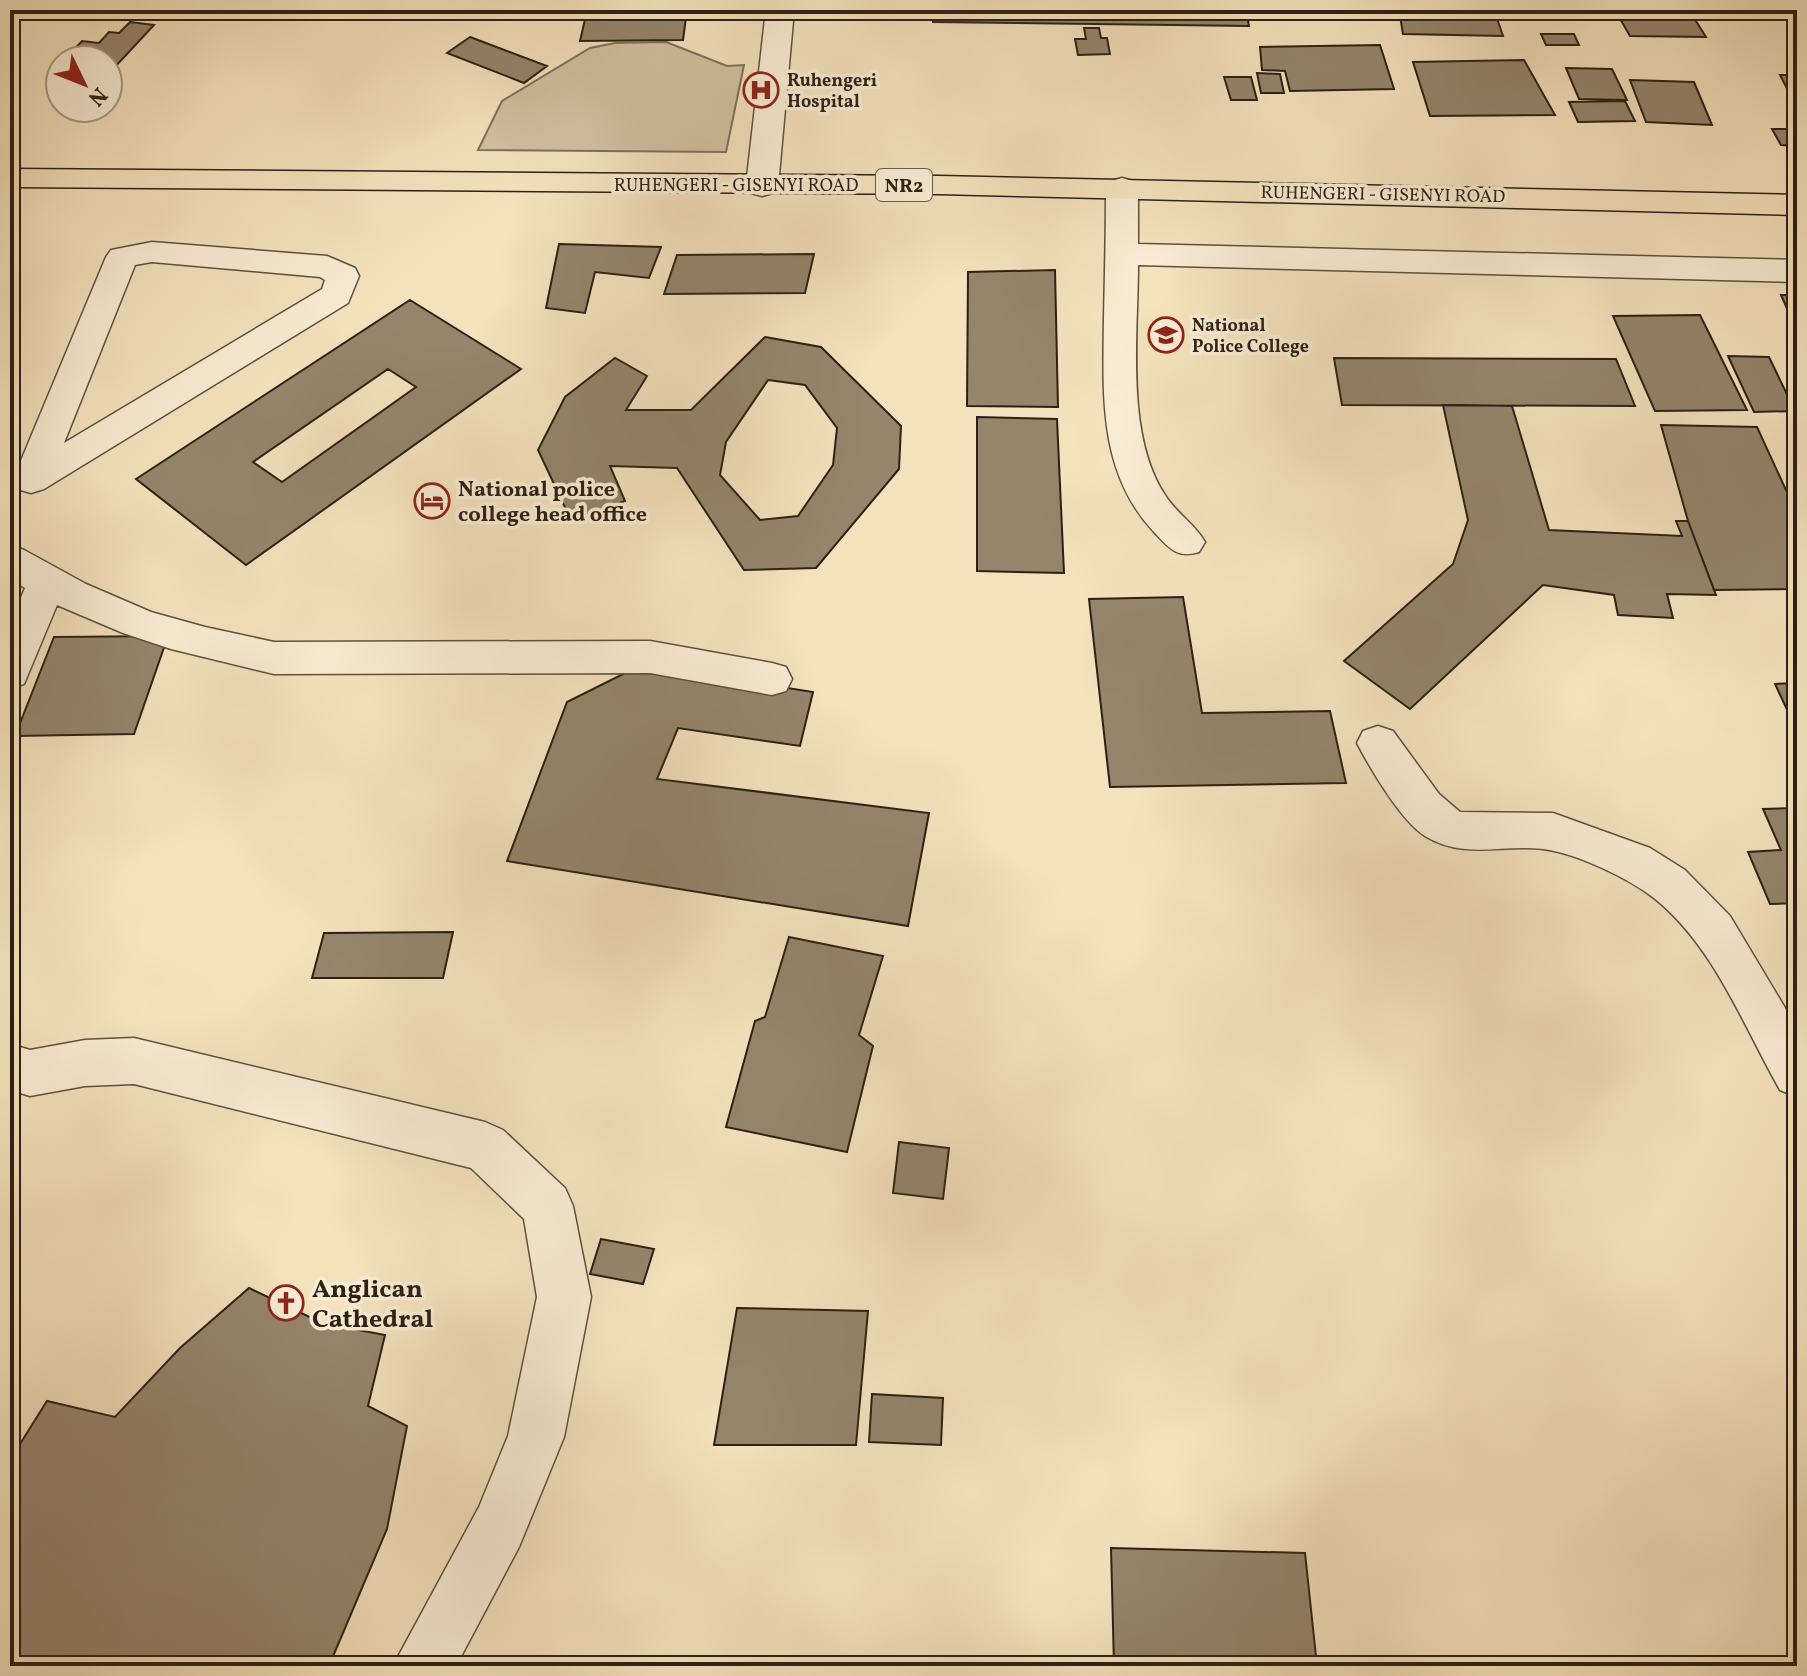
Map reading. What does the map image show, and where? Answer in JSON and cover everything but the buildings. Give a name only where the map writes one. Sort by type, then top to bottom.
[{"type":"highway","name":"RUHENGERI - GISENYI ROAD","points":[[10,178],[1122,188],[1797,205]]},
{"type":"lane","points":[[762,186],[780,10]]},
{"type":"lane","points":[[1122,188],[1120,406],[1130,460],[1150,504],[1186,542]]},
{"type":"lane","points":[[152,252],[327,267],[343,276],[336,295],[21,477],[122,257],[152,252]]},
{"type":"lane","points":[[1121,254],[1797,271]]},
{"type":"lane","points":[[10,560],[46,584],[93,608],[225,649],[274,658],[650,657],[772,679]]},
{"type":"lane","points":[[10,672],[46,584]]},
{"type":"lane","points":[[1378,743],[1437,821],[1460,830],[1485,834],[1546,830],[1643,867],[1685,899],[1722,942],[1797,1074]]},
{"type":"lane","points":[[10,1067],[30,1073],[85,1063],[134,1061],[485,1147],[547,1206],[564,1297],[536,1437],[499,1527],[423,1666]]},
{"type":"shaded area","points":[[666,42],[727,66],[744,65],[726,152],[478,150],[502,101],[590,48],[615,43]]},
{"type":"place","name":"Ruhengeri Hospital","points":[[761,90]]},
{"type":"place","name":"National Police College","points":[[1166,335]]},
{"type":"place","name":"National police college head office","points":[[432,501]]},
{"type":"place","name":"Anglican Cathedral","points":[[286,1303]]}]
